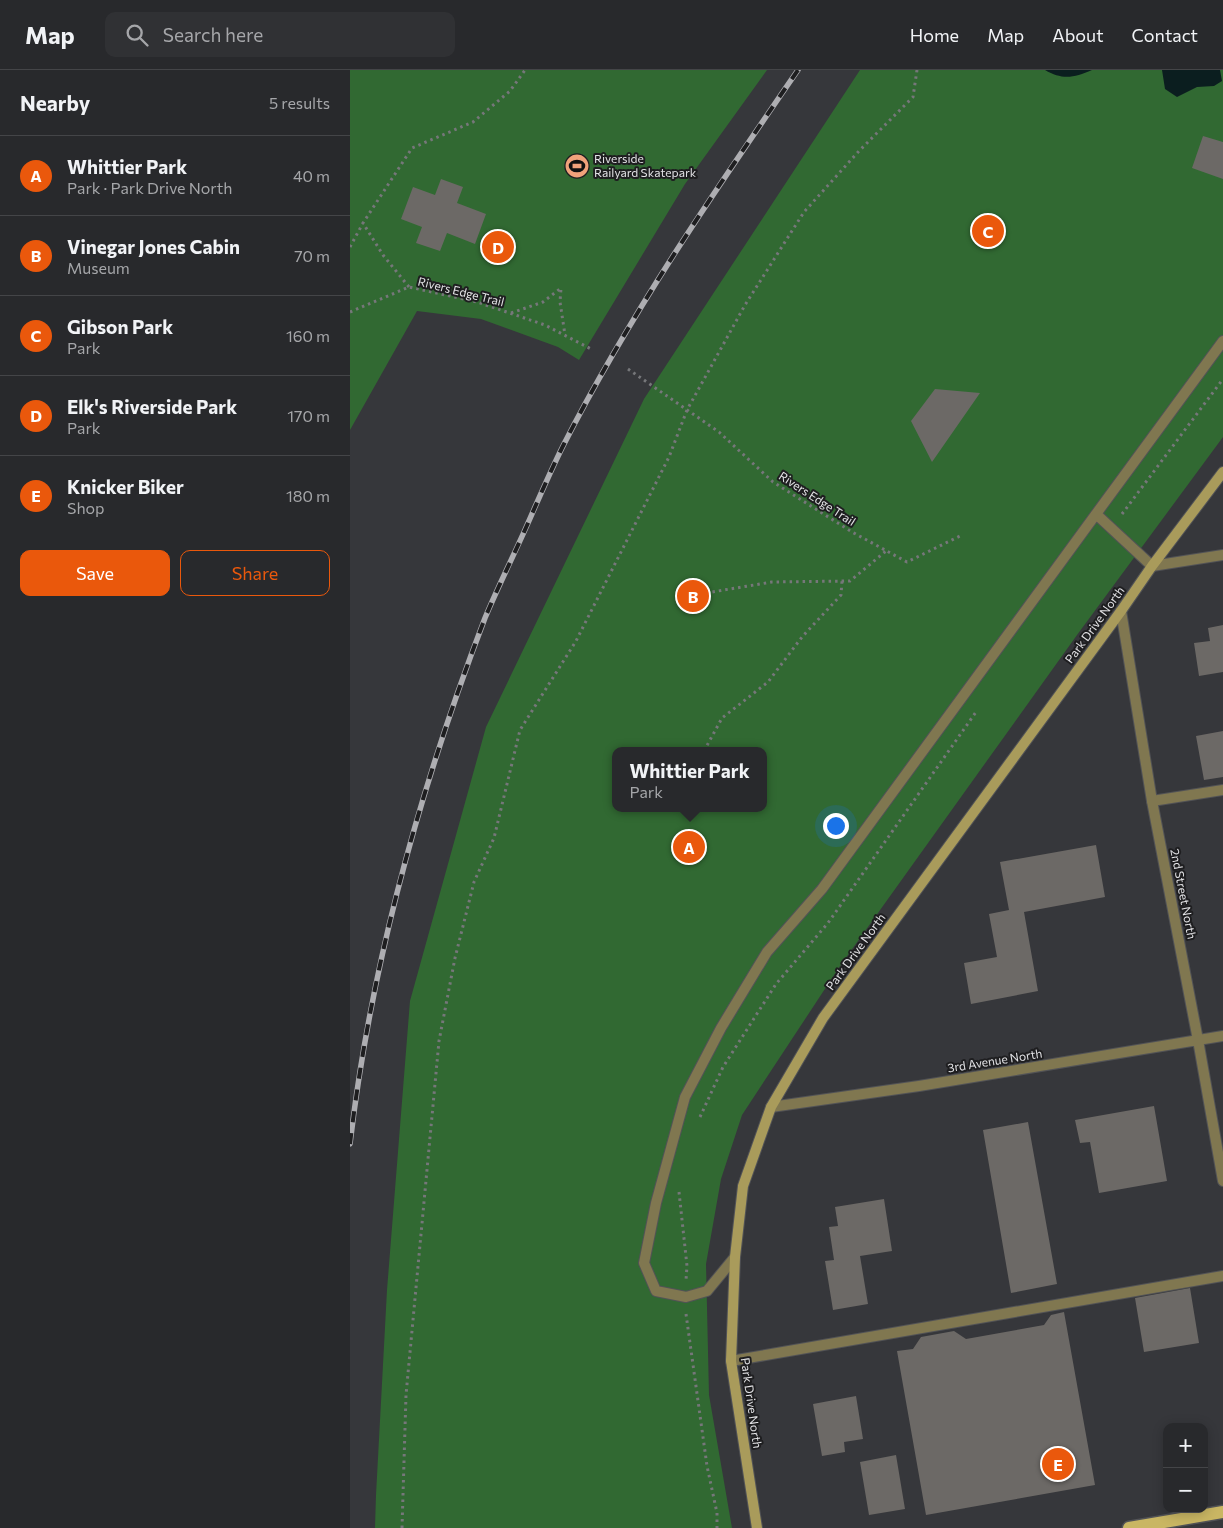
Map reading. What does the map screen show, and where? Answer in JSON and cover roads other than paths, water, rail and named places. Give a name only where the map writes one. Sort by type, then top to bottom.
[{"type":"main road","points":[[1129,1528],[1223,1512]]},
{"type":"street","points":[[735,1257],[707,1291],[686,1298],[656,1291],[644,1263],[656,1203],[685,1097],[721,1028],[767,952],[822,889],[1223,341]]},
{"type":"street","name":"Park Drive North","points":[[757,1528],[731,1361],[735,1257],[743,1186],[771,1107],[823,1018],[1152,566],[1223,472]]},
{"type":"street","points":[[1096,514],[1152,566],[1223,555]]},
{"type":"street","name":"2nd Street North","points":[[1121,611],[1152,801],[1223,1181]]},
{"type":"street","points":[[1152,801],[1223,790]]},
{"type":"street","name":"3rd Avenue North","points":[[771,1107],[919,1086],[1223,1036]]},
{"type":"street","points":[[731,1361],[1223,1276]]},
{"type":"railway","points":[[350,1144],[371,1010],[401,877],[439,747],[461,682],[494,596],[558,457],[616,349],[704,208],[798,70]]},
{"type":"place","name":"Riverside Railyard Skatepark","points":[[577,166]]},
{"type":"place","name":"Gibson Park","points":[[988,231]]},
{"type":"place","name":"Elk's Riverside Park","points":[[498,247]]},
{"type":"place","name":"Vinegar Jones Cabin","points":[[693,596]]},
{"type":"place","name":"Whittier Park","points":[[689,847]]},
{"type":"place","name":"Knicker Biker","points":[[1058,1464]]}]
